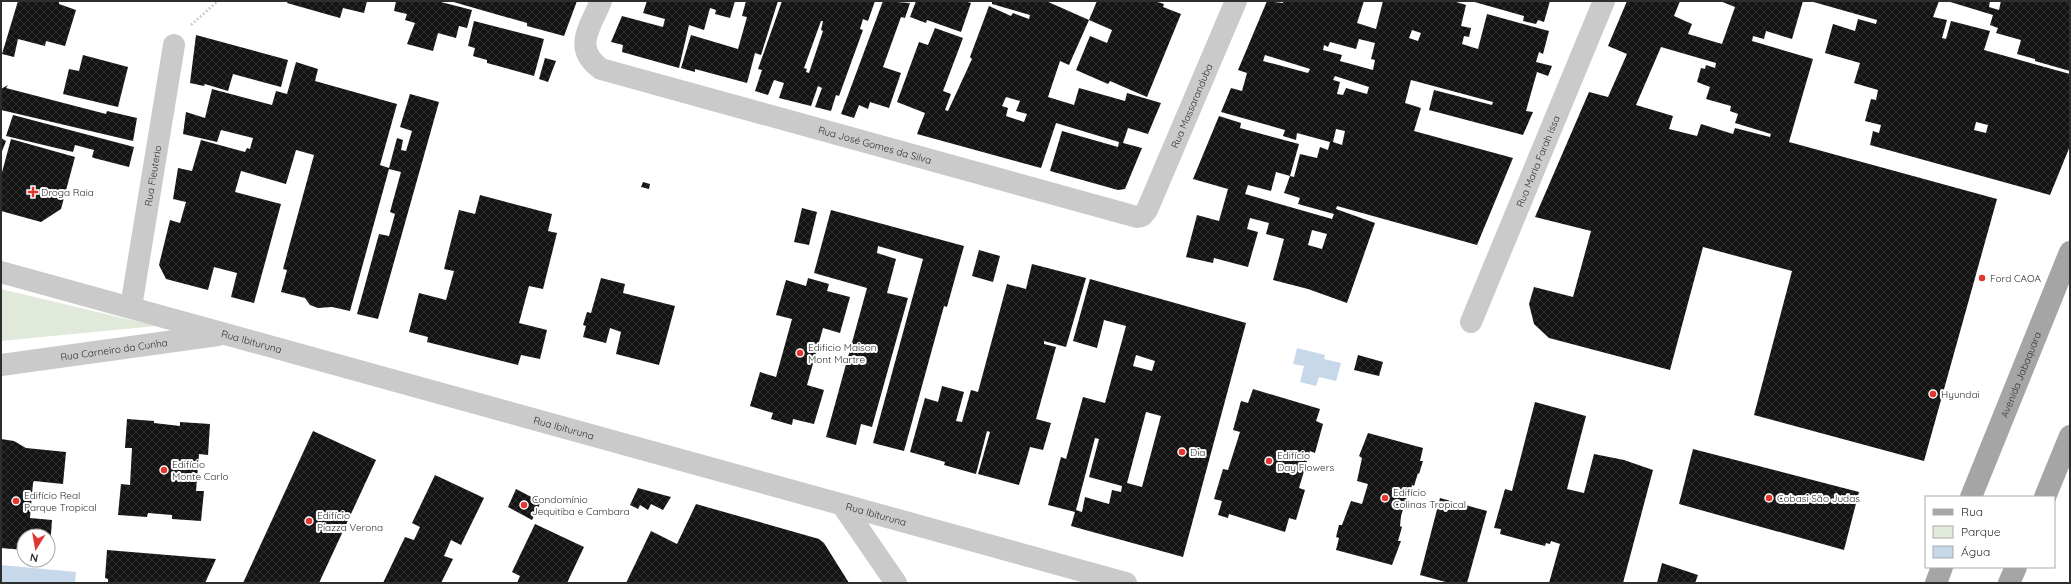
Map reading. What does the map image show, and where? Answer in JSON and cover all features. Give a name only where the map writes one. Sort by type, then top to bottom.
[{"type":"main road","name":"Avenida Jabaquara","points":[[1971,496],[2070,252]]},
{"type":"main road","points":[[2045,496],[2070,436]]},
{"type":"main road","points":[[1936,583],[1942,568]]},
{"type":"main road","points":[[2009,583],[2016,568]]},
{"type":"street","name":"Rua José Gomes da Silva","points":[[600,1],[585,39],[584,46],[587,56],[601,69],[1137,217],[1142,216],[1147,210]]},
{"type":"street","name":"Rua Massaranduba","points":[[1147,210],[1236,1]]},
{"type":"street","name":"Rua Maria Farah Issa","points":[[1471,322],[1604,1]]},
{"type":"street","name":"Rua Fleuterio","points":[[131,307],[174,45]]},
{"type":"street","name":"Rua Ibituruna","points":[[1,272],[1126,583]]},
{"type":"street","name":"Rua Carneiro da Cunha","points":[[1,365],[227,334]]},
{"type":"street","points":[[843,506],[896,583]]},
{"type":"path","points":[[174,45],[178,36],[218,1]]},
{"type":"green space","points":[[1,289],[156,326],[1,341]]},
{"type":"water","points":[[1297,348],[1325,355],[1324,359],[1341,363],[1336,381],[1319,377],[1316,386],[1300,382],[1304,366],[1293,364]]},
{"type":"water","points":[[1,565],[16,566],[16,568],[76,572],[75,583],[1,583]]},
{"type":"building","points":[[18,1],[59,1],[59,4],[76,10],[65,46],[46,41],[45,46],[18,39],[14,57],[2,54]]},
{"type":"building","points":[[288,1],[367,1],[364,13],[343,8],[340,18],[287,3]]},
{"type":"building","points":[[396,1],[437,1],[472,10],[467,28],[459,26],[456,38],[438,33],[433,51],[407,44],[415,23],[405,20],[407,14],[394,11]]},
{"type":"building","points":[[450,1],[577,1],[564,36],[527,26],[527,23]]},
{"type":"building","points":[[647,1],[735,1],[730,18],[715,14],[716,10],[710,8],[704,30],[689,25],[679,68],[622,52],[623,45],[611,42],[622,16],[663,27],[665,19],[643,13]]},
{"type":"building","points":[[746,1],[778,1],[761,55],[755,53],[747,83],[695,69],[695,72],[681,68],[691,35],[738,49],[747,17],[742,16]]},
{"type":"building","points":[[782,1],[875,1],[868,21],[863,19],[860,29],[863,30],[839,96],[836,95],[831,111],[815,107],[822,88],[818,86],[811,106],[779,98],[784,83],[774,80],[768,95],[755,91],[762,70],[758,69]],"holes":[[[821,21],[823,21],[821,30],[823,31],[809,73],[806,72],[807,69],[804,68]]]},
{"type":"building","points":[[883,1],[910,3],[905,18],[901,17],[883,67],[901,73],[889,108],[870,102],[868,109],[859,105],[854,118],[841,114]]},
{"type":"building","points":[[916,1],[964,1],[971,3],[961,32],[927,20],[926,23],[910,17]]},
{"type":"building","points":[[992,1],[1046,1],[1089,20],[1069,65],[1060,61],[1048,97],[1074,105],[1079,88],[1125,101],[1127,93],[1161,103],[1148,134],[1128,128],[1123,143],[1142,148],[1125,189],[1118,190],[1050,171],[1062,131],[1118,147],[1119,142],[1056,123],[1041,168],[917,134],[925,113],[897,102],[919,42],[928,45],[935,28],[963,38],[943,91],[951,94],[945,110],[948,111],[972,59],[970,57],[989,6],[1011,16],[1013,13],[1029,19],[1030,15],[992,4]],"holes":[[[1006,97],[1020,101],[1016,111],[1027,114],[1024,122],[1006,116],[1008,108],[1002,106]]]},
{"type":"building","points":[[1097,1],[1154,1],[1164,4],[1163,7],[1181,14],[1147,97],[1110,81],[1108,84],[1076,70],[1090,36],[1107,43],[1112,30],[1089,20]]},
{"type":"building","points":[[1267,1],[1283,3],[1283,1],[1364,1],[1357,23],[1376,29],[1383,1],[1453,1],[1466,5],[1461,26],[1471,28],[1469,37],[1464,36],[1462,44],[1478,49],[1487,14],[1549,31],[1543,54],[1539,52],[1536,62],[1552,66],[1548,76],[1537,72],[1526,111],[1533,112],[1523,135],[1429,110],[1434,90],[1492,105],[1493,102],[1411,80],[1405,103],[1421,108],[1414,131],[1513,158],[1477,245],[1337,206],[1336,209],[1375,223],[1347,303],[1308,289],[1273,280],[1284,239],[1266,234],[1269,223],[1250,218],[1247,229],[1258,232],[1248,267],[1214,258],[1213,263],[1186,257],[1197,215],[1219,221],[1228,189],[1193,179],[1219,116],[1241,123],[1240,128],[1299,144],[1290,176],[1294,177],[1300,154],[1317,158],[1320,147],[1328,150],[1330,142],[1297,133],[1296,140],[1283,136],[1285,130],[1221,112],[1231,88],[1242,91],[1247,73],[1238,70]],"holes":[[[1412,30],[1421,33],[1418,41],[1409,38]],[[1359,39],[1375,43],[1371,59],[1375,60],[1373,70],[1340,61],[1342,55],[1323,50],[1324,45],[1328,47],[1330,42],[1356,49]],[[1265,55],[1310,69],[1308,73],[1263,61]],[[1335,76],[1369,87],[1367,94],[1346,88],[1343,95],[1337,94],[1340,82],[1333,80]],[[1336,129],[1345,131],[1342,145],[1333,142]],[[1276,172],[1290,176],[1284,193],[1300,198],[1298,204],[1334,214],[1332,219],[1245,194],[1248,185],[1271,191]],[[1312,230],[1327,234],[1322,249],[1308,245]]]},
{"type":"building","points":[[1471,1],[1550,1],[1544,22],[1538,20],[1536,24],[1523,21],[1524,16]]},
{"type":"building","points":[[1627,1],[1680,1],[1674,16],[1692,24],[1688,34],[1722,44],[1735,7],[1720,1],[1803,1],[1792,39],[1766,31],[1764,39],[1753,36],[1752,41],[1813,59],[1789,142],[1997,199],[1924,461],[1754,415],[1792,271],[1703,247],[1670,370],[1549,338],[1534,324],[1529,304],[1534,287],[1573,297],[1591,231],[1535,217],[1589,92],[1608,97],[1627,54],[1608,46]],"holes":[[[1661,47],[1716,63],[1715,68],[1706,65],[1705,69],[1701,68],[1697,82],[1710,87],[1706,99],[1731,106],[1730,111],[1738,114],[1735,123],[1771,134],[1770,137],[1735,128],[1733,134],[1701,124],[1697,136],[1669,129],[1673,116],[1636,105]]]},
{"type":"building","points":[[1810,1],[1939,1],[1933,17],[1947,20],[1942,38],[1946,39],[1951,21],[1990,31],[1984,50],[2070,74],[2070,146],[2050,195],[1870,145],[1873,131],[1879,133],[1881,125],[1865,121],[1871,99],[1876,100],[1878,90],[1854,83],[1860,63],[1825,53],[1833,24],[1855,31],[1858,19],[1876,24],[1877,20]],"holes":[[[1976,122],[1988,125],[1986,133],[1974,130]]]},
{"type":"building","points":[[1947,1],[1990,1],[1989,7],[1999,10],[2001,1],[2070,1],[2070,71],[2017,54],[2021,40],[1996,33],[1998,28],[1990,25],[1993,15]]},
{"type":"building","points":[[474,21],[544,39],[534,76],[487,63],[487,60],[473,56],[475,48],[468,46]]},
{"type":"building","points":[[196,35],[288,60],[281,87],[233,74],[228,91],[205,84],[204,86],[190,83]]},
{"type":"building","points":[[83,55],[128,67],[118,107],[63,94],[69,69],[79,71]]},
{"type":"building","points":[[545,58],[556,61],[548,82],[539,79]]},
{"type":"building","points":[[296,62],[318,69],[315,81],[397,104],[380,165],[389,168],[397,138],[403,140],[401,150],[406,151],[412,131],[400,127],[410,94],[439,102],[378,319],[357,314],[379,234],[389,236],[395,214],[390,212],[401,172],[389,169],[350,311],[332,307],[318,308],[310,305],[305,298],[281,292],[287,270],[283,269],[314,155],[296,150],[286,184],[241,171],[235,192],[281,204],[254,303],[231,297],[237,273],[214,267],[208,290],[166,279],[159,265],[170,220],[180,223],[186,202],[173,199],[178,168],[192,171],[201,140],[245,152],[247,148],[250,149],[253,138],[221,130],[217,142],[183,134],[186,112],[205,118],[212,89],[272,105],[276,91],[287,94]]},
{"type":"building","points":[[8,85],[6,88],[106,114],[107,111],[137,118],[133,141],[1,110],[1,89]]},
{"type":"building","points":[[13,115],[134,147],[129,167],[94,158],[92,157],[94,150],[75,145],[73,152],[6,136]]},
{"type":"building","points":[[1,138],[6,141],[1,154]]},
{"type":"building","name":"Droga Raia","points":[[11,139],[75,157],[61,209],[41,222],[1,211],[1,176]]},
{"type":"building","points":[[643,182],[650,184],[649,189],[641,187]]},
{"type":"building","points":[[480,195],[552,214],[548,231],[557,233],[543,289],[529,286],[519,323],[547,330],[540,359],[521,355],[518,365],[427,342],[428,337],[409,332],[419,293],[446,300],[454,271],[444,269],[459,210],[475,214]]},
{"type":"building","points":[[802,208],[817,212],[809,245],[794,242]]},
{"type":"building","points":[[831,210],[964,246],[947,307],[944,306],[904,451],[873,443],[923,259],[878,246],[877,253],[896,259],[887,293],[908,298],[872,427],[861,424],[856,445],[826,437],[867,288],[814,273]]},
{"type":"building","points":[[979,250],[1000,256],[993,282],[972,276]]},
{"type":"building","points":[[1032,264],[1086,278],[1066,347],[1044,341],[1044,344],[1056,347],[1036,419],[1051,423],[1043,450],[1030,447],[1019,485],[978,474],[990,432],[987,431],[976,474],[944,465],[945,462],[910,452],[925,398],[938,402],[942,386],[964,392],[956,421],[962,422],[971,390],[978,392],[1007,284],[1026,289]]},
{"type":"building","points":[[601,278],[625,284],[623,293],[675,306],[659,365],[616,354],[621,332],[610,328],[606,343],[583,337],[586,326],[583,325],[587,312],[591,313]]},
{"type":"building","name":"Edificio Maison Mont Martre","points":[[808,278],[829,284],[827,291],[850,297],[840,333],[823,328],[807,385],[824,390],[814,424],[793,419],[792,425],[771,419],[773,413],[750,406],[760,372],[776,377],[792,319],[776,315],[786,280],[806,286]]},
{"type":"building","points":[[1090,279],[1246,323],[1183,557],[1071,526],[1075,512],[1048,505],[1061,457],[1066,459],[1083,397],[1105,403],[1126,326],[1104,320],[1097,348],[1073,341]],"holes":[[[1136,355],[1155,361],[1152,371],[1133,366]],[[1146,412],[1161,416],[1142,487],[1127,483]],[[1095,438],[1099,439],[1089,477],[1122,486],[1121,492],[1112,490],[1109,504],[1085,497],[1082,512],[1076,510]]]},
{"type":"building","points":[[1358,355],[1383,362],[1379,376],[1354,370]]},
{"type":"building","name":"Edifício Day Flowers","points":[[1253,389],[1320,409],[1316,421],[1323,424],[1315,453],[1310,451],[1299,488],[1305,490],[1296,520],[1289,518],[1285,532],[1229,514],[1228,518],[1218,515],[1222,501],[1214,499],[1223,469],[1228,470],[1240,432],[1233,430],[1241,401],[1248,403]]},
{"type":"building","points":[[1535,402],[1586,416],[1567,489],[1584,493],[1594,454],[1624,460],[1653,470],[1623,583],[1549,583],[1560,544],[1551,541],[1550,544],[1546,543],[1545,546],[1500,534],[1501,529],[1494,528],[1505,489],[1512,491]]},
{"type":"building","name":"Edifício Monte Carlo","points":[[127,419],[154,421],[154,423],[180,426],[180,422],[210,424],[208,455],[199,454],[196,491],[204,491],[201,521],[172,519],[172,515],[148,513],[147,517],[118,515],[121,484],[130,485],[132,448],[125,448]]},
{"type":"building","name":"Edifício Piazza Verona","points":[[313,431],[376,460],[319,583],[243,583]]},
{"type":"building","name":"Edifício Colinas Tropical","points":[[1368,433],[1423,448],[1420,461],[1423,461],[1419,474],[1418,473],[1414,486],[1412,485],[1410,494],[1408,493],[1401,516],[1400,526],[1402,527],[1398,541],[1401,541],[1392,565],[1336,550],[1339,538],[1336,537],[1339,525],[1342,525],[1351,501],[1362,504],[1368,484],[1357,481],[1362,458],[1359,456]]},
{"type":"building","name":"Edifício Real Parque Tropical","points":[[1,439],[14,441],[26,448],[66,452],[63,484],[34,481],[33,483],[30,518],[52,520],[51,528],[16,528],[16,549],[1,548]]},
{"type":"building","name":"Cobasi São Judas","points":[[1693,449],[1859,492],[1844,550],[1679,504]]},
{"type":"building","points":[[435,475],[484,498],[461,545],[451,540],[444,556],[453,559],[441,583],[383,583],[405,537],[414,540],[420,527],[412,523]]},
{"type":"building","points":[[638,488],[671,497],[663,510],[651,504],[648,510],[640,505],[638,509],[630,505]]},
{"type":"building","name":"Condomínio Jequitiba e Cambara","points":[[516,489],[541,502],[532,520],[508,507]]},
{"type":"building","points":[[1440,498],[1487,511],[1467,583],[1449,583],[1420,575]]},
{"type":"building","points":[[696,504],[819,539],[824,543],[849,583],[626,583],[651,531],[677,544]]},
{"type":"building","points":[[535,524],[584,547],[567,583],[517,583],[520,576],[512,572]]},
{"type":"building","points":[[107,550],[216,559],[205,583],[108,583],[108,579],[105,578]]},
{"type":"building","points":[[1662,563],[1698,575],[1695,583],[1657,583]]},
{"type":"place","name":"Droga Raia","points":[[33,192]]},
{"type":"place","name":"Ford CAOA","points":[[1982,278]]},
{"type":"place","name":"Edificio Maison Mont Martre","points":[[800,353]]},
{"type":"place","name":"Hyundai","points":[[1933,394]]},
{"type":"place","name":"Dia","points":[[1182,452]]},
{"type":"place","name":"Edifício Day Flowers","points":[[1269,461]]},
{"type":"place","name":"Edifício Monte Carlo","points":[[164,470]]},
{"type":"place","name":"Edifício Colinas Tropical","points":[[1385,498]]},
{"type":"place","name":"Cobasi São Judas","points":[[1769,498]]},
{"type":"place","name":"Edifício Real Parque Tropical","points":[[16,501]]},
{"type":"place","name":"Condomínio Jequitiba e Cambara","points":[[524,505]]},
{"type":"place","name":"Edifício Piazza Verona","points":[[309,521]]}]
